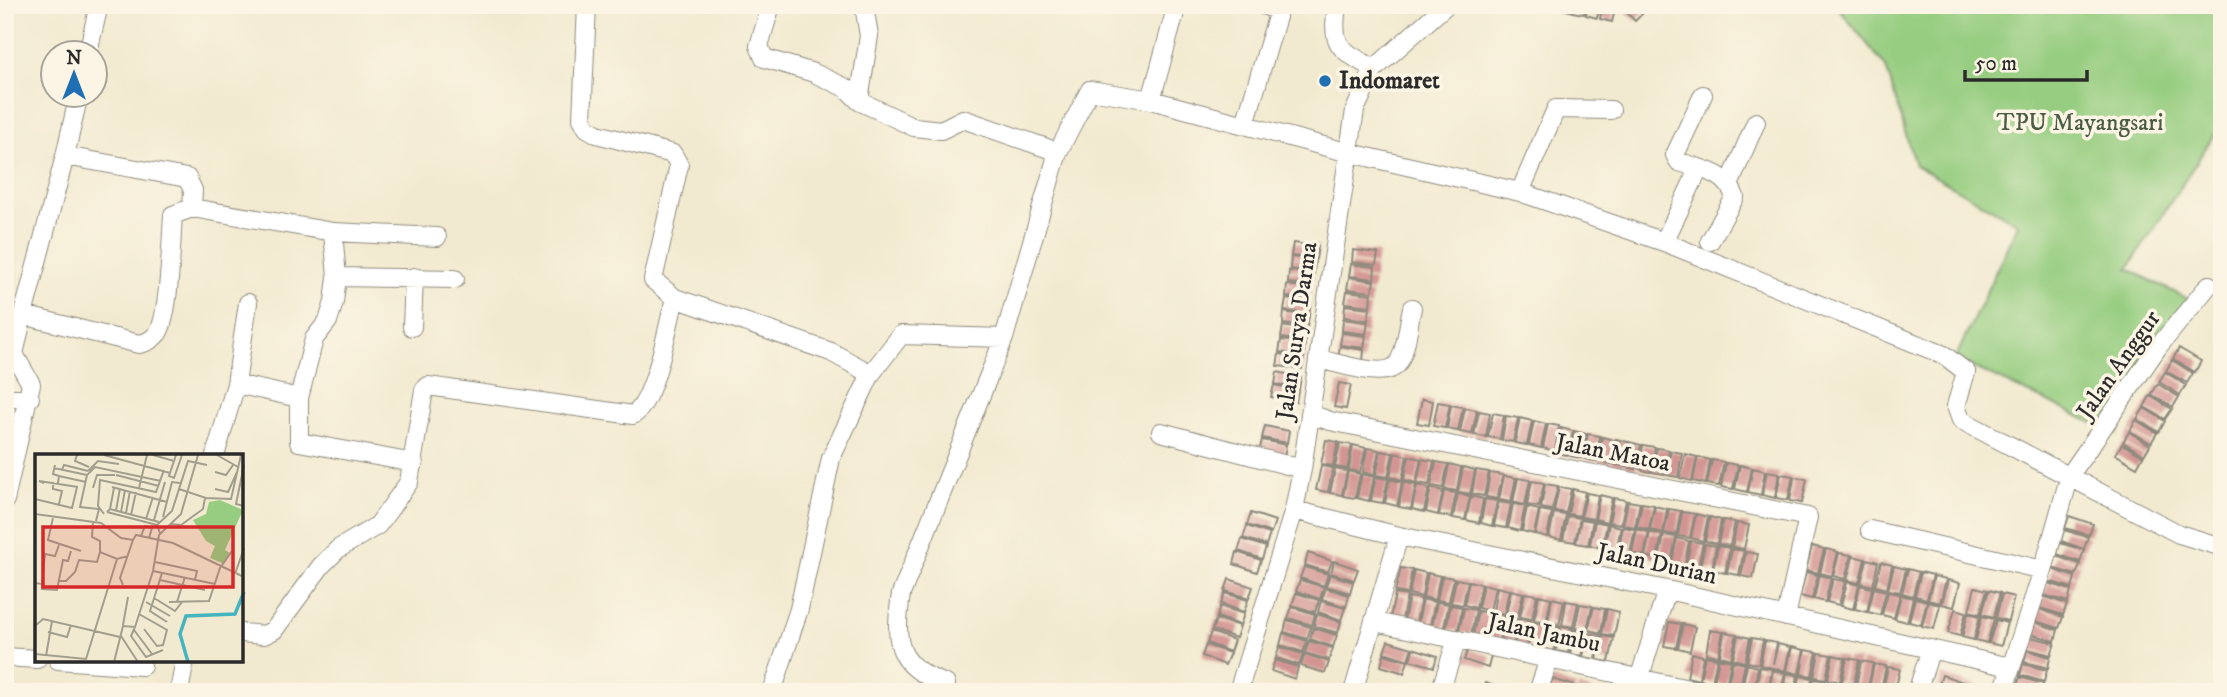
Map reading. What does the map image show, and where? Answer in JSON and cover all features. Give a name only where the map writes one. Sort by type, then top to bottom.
[{"type":"street","points":[[91,38],[99,5]]},
{"type":"street","points":[[587,5],[582,119],[587,128],[597,134],[673,154],[680,165],[653,280],[675,298],[831,352],[871,374]]},
{"type":"street","points":[[771,5],[760,46],[764,58],[814,73],[846,88],[859,101],[914,127],[941,130],[963,119],[1058,152]]},
{"type":"street","points":[[859,101],[869,36],[864,5]]},
{"type":"street","points":[[1151,100],[1177,5]]},
{"type":"street","points":[[1245,124],[1277,18],[1274,9],[1263,5]]},
{"type":"street","points":[[1338,5],[1335,40],[1340,49],[1374,69]]},
{"type":"street","name":"Jalan Surya Darma","points":[[1238,692],[1294,510],[1346,152],[1358,102],[1374,69],[1446,5]]},
{"type":"street","points":[[946,684],[924,677],[908,664],[899,647],[897,625],[900,604],[1004,338],[1058,152],[1090,90],[1151,100],[1346,152],[1520,192],[1664,242],[1944,355],[1966,372],[1956,406],[1961,420],[2179,534],[2222,547]]},
{"type":"street","points":[[1703,96],[1675,155],[1679,162],[1712,171],[1730,183],[1735,197],[1732,206],[1710,241]]},
{"type":"street","points":[[5,500],[31,384],[14,354],[76,108]]},
{"type":"street","points":[[1520,192],[1556,110],[1611,110]]},
{"type":"street","points":[[1730,183],[1756,122]]},
{"type":"street","points":[[65,156],[187,178],[193,190],[192,208]]},
{"type":"street","points":[[1664,242],[1695,177],[1693,166]]},
{"type":"street","points":[[23,315],[139,344],[148,343],[159,331],[162,319],[173,215],[192,208],[333,232],[438,237]]},
{"type":"street","points":[[333,232],[337,277],[328,321],[314,339],[299,398],[299,442],[414,463]]},
{"type":"street","points":[[337,277],[455,279]]},
{"type":"street","points":[[412,327],[414,277]]},
{"type":"street","name":"Jalan Anggur","points":[[2003,692],[2043,570],[2070,475],[2158,347],[2209,285]]},
{"type":"street","points":[[243,633],[264,635],[274,630],[321,566],[338,549],[378,525],[409,482],[424,390],[428,386],[634,415],[642,410],[675,298]]},
{"type":"street","points":[[216,454],[236,384],[248,303]]},
{"type":"street","points":[[1318,359],[1376,371],[1389,370],[1400,360],[1412,308]]},
{"type":"street","points":[[772,692],[799,609],[831,458],[871,374],[901,335],[1004,338]]},
{"type":"street","points":[[236,384],[299,398]]},
{"type":"street","points":[[5,398],[30,398]]},
{"type":"street","name":"Jalan Matoa","points":[[1310,414],[1330,421],[1808,517],[1786,617]]},
{"type":"street","points":[[1161,432],[1302,469]]},
{"type":"street","name":"Jalan Durian","points":[[1294,510],[1399,536],[1667,590],[2010,667]]},
{"type":"street","points":[[1870,530],[2043,570]]},
{"type":"street","points":[[1353,692],[1376,622],[1399,536]]},
{"type":"street","points":[[1637,685],[1667,590]]},
{"type":"street","name":"Jalan Jambu","points":[[1376,622],[1549,659],[1637,685],[1703,692]]},
{"type":"street","points":[[1440,692],[1457,639]]},
{"type":"street","points":[[1917,692],[1931,649]]},
{"type":"street","points":[[5,657],[35,659]]},
{"type":"street","points":[[1538,692],[1549,659]]},
{"type":"street","points":[[86,662],[142,666]]},
{"type":"street","points":[[179,692],[185,662]]},
{"type":"green space","name":"TPU Mayangsari","points":[[1836,5],[2222,5],[2222,122],[2128,269],[2188,299],[2164,339],[2117,434],[1955,359],[2018,224],[1915,165],[1886,67]]},
{"type":"building","points":[[1559,5],[1571,5],[1570,11],[1558,8]]},
{"type":"building","points":[[1574,5],[1586,5],[1584,14],[1572,12]]},
{"type":"building","points":[[1588,5],[1601,5],[1597,18],[1586,15]]},
{"type":"building","points":[[1603,5],[1616,5],[1612,22],[1600,19]]},
{"type":"building","points":[[1620,5],[1637,5],[1644,12],[1635,21]]},
{"type":"building","points":[[1293,243],[1318,246],[1316,259],[1291,256]]},
{"type":"building","points":[[1353,250],[1378,253],[1376,265],[1352,262]]},
{"type":"building","points":[[1291,257],[1315,260],[1314,272],[1290,269]]},
{"type":"building","points":[[1351,264],[1375,267],[1374,279],[1349,276]]},
{"type":"building","points":[[1289,271],[1314,274],[1312,286],[1288,283]]},
{"type":"building","points":[[1349,277],[1374,281],[1372,292],[1347,289]]},
{"type":"building","points":[[1287,285],[1312,288],[1310,299],[1286,297]]},
{"type":"building","points":[[1347,291],[1371,294],[1370,306],[1345,303]]},
{"type":"building","points":[[1286,299],[1311,302],[1309,314],[1284,311]]},
{"type":"building","points":[[1345,305],[1370,308],[1368,320],[1344,317]]},
{"type":"building","points":[[1284,312],[1309,316],[1307,327],[1283,324]]},
{"type":"building","points":[[1343,319],[1368,322],[1366,334],[1342,331]]},
{"type":"building","points":[[1283,326],[1307,330],[1306,341],[1281,338]]},
{"type":"building","points":[[1342,333],[1366,336],[1364,348],[1340,345]]},
{"type":"building","points":[[1281,340],[1305,343],[1304,355],[1279,352]]},
{"type":"building","points":[[1340,346],[1364,350],[1363,362],[1338,358]]},
{"type":"building","points":[[2179,348],[2201,361],[2195,372],[2173,359]]},
{"type":"building","points":[[1279,354],[1304,357],[1302,369],[1277,366]]},
{"type":"building","points":[[2172,360],[2193,373],[2187,383],[2166,371]]},
{"type":"building","points":[[1277,372],[1301,377],[1299,389],[1275,384]]},
{"type":"building","points":[[2165,372],[2186,385],[2180,395],[2159,382]]},
{"type":"building","points":[[1339,383],[1351,385],[1346,409],[1334,407]]},
{"type":"building","points":[[2158,384],[2179,397],[2173,407],[2151,395]]},
{"type":"building","points":[[1274,385],[1298,390],[1296,402],[1271,397]]},
{"type":"building","points":[[2150,396],[2172,409],[2165,419],[2144,407]]},
{"type":"building","points":[[1422,399],[1433,401],[1429,425],[1417,423]]},
{"type":"building","points":[[1438,402],[1450,404],[1445,428],[1433,426]]},
{"type":"building","points":[[1451,405],[1463,407],[1458,431],[1447,429]]},
{"type":"building","points":[[1465,408],[1477,410],[1472,434],[1460,432]]},
{"type":"building","points":[[2144,408],[2165,421],[2159,432],[2137,419]]},
{"type":"building","points":[[1479,411],[1490,413],[1486,437],[1474,435]]},
{"type":"building","points":[[1493,413],[1504,415],[1500,439],[1488,437]]},
{"type":"building","points":[[1506,416],[1518,418],[1513,442],[1502,440]]},
{"type":"building","points":[[1520,418],[1532,421],[1527,445],[1515,443]]},
{"type":"building","points":[[2136,420],[2157,433],[2151,443],[2130,431]]},
{"type":"building","points":[[1534,421],[1546,424],[1541,448],[1529,445]]},
{"type":"building","points":[[1548,424],[1559,426],[1555,451],[1543,448]]},
{"type":"building","points":[[1265,426],[1289,431],[1287,443],[1262,438]]},
{"type":"building","points":[[1561,428],[1573,431],[1568,455],[1556,453]]},
{"type":"building","points":[[1574,431],[1586,434],[1581,458],[1570,456]]},
{"type":"building","points":[[2129,432],[2150,445],[2144,455],[2123,442]]},
{"type":"building","points":[[1588,434],[1600,436],[1595,461],[1583,458]]},
{"type":"building","points":[[1602,437],[1614,440],[1609,464],[1597,461]]},
{"type":"building","points":[[1616,439],[1628,442],[1623,466],[1611,464]]},
{"type":"building","points":[[1262,440],[1286,445],[1284,457],[1259,452]]},
{"type":"building","points":[[1326,440],[1338,442],[1333,466],[1321,464]]},
{"type":"building","points":[[1629,442],[1641,445],[1636,469],[1625,467]]},
{"type":"building","points":[[1340,443],[1352,445],[1347,469],[1335,467]]},
{"type":"building","points":[[2122,444],[2143,456],[2137,467],[2115,454]]},
{"type":"building","points":[[1353,445],[1366,448],[1360,472],[1349,470]]},
{"type":"building","points":[[1643,445],[1655,447],[1650,472],[1639,469]]},
{"type":"building","points":[[1367,448],[1379,450],[1374,475],[1363,472]]},
{"type":"building","points":[[1657,448],[1669,450],[1664,474],[1652,472]]},
{"type":"building","points":[[1381,451],[1393,453],[1388,477],[1376,475]]},
{"type":"building","points":[[1671,451],[1682,453],[1678,477],[1666,475]]},
{"type":"building","points":[[1395,453],[1407,456],[1402,480],[1390,477]]},
{"type":"building","points":[[1685,454],[1697,457],[1692,481],[1680,478]]},
{"type":"building","points":[[1409,456],[1421,459],[1416,483],[1404,480]]},
{"type":"building","points":[[1698,457],[1710,460],[1706,484],[1693,481]]},
{"type":"building","points":[[1422,459],[1434,461],[1429,485],[1417,483]]},
{"type":"building","points":[[1712,460],[1724,462],[1719,486],[1707,484]]},
{"type":"building","points":[[1436,462],[1448,464],[1443,488],[1431,486]]},
{"type":"building","points":[[1726,463],[1738,465],[1733,489],[1721,487]]},
{"type":"building","points":[[1449,464],[1461,467],[1457,491],[1444,489]]},
{"type":"building","points":[[1740,465],[1752,468],[1747,492],[1735,489]]},
{"type":"building","points":[[1321,466],[1333,468],[1328,492],[1316,490]]},
{"type":"building","points":[[1463,467],[1475,470],[1470,494],[1458,492]]},
{"type":"building","points":[[1753,468],[1765,471],[1761,495],[1748,492]]},
{"type":"building","points":[[1335,469],[1347,471],[1342,495],[1330,493]]},
{"type":"building","points":[[1476,470],[1489,472],[1484,496],[1472,494]]},
{"type":"building","points":[[1348,471],[1360,474],[1355,498],[1343,496]]},
{"type":"building","points":[[1767,471],[1779,473],[1775,498],[1762,495]]},
{"type":"building","points":[[1490,473],[1503,475],[1497,499],[1486,497]]},
{"type":"building","points":[[1362,474],[1374,477],[1369,501],[1357,498]]},
{"type":"building","points":[[1781,474],[1793,476],[1788,500],[1776,498]]},
{"type":"building","points":[[1504,476],[1516,478],[1511,502],[1499,500]]},
{"type":"building","points":[[1376,477],[1388,479],[1383,503],[1371,501]]},
{"type":"building","points":[[1794,477],[1807,479],[1802,503],[1790,501]]},
{"type":"building","points":[[1518,478],[1530,480],[1525,505],[1513,502]]},
{"type":"building","points":[[1390,479],[1402,482],[1397,506],[1385,503]]},
{"type":"building","points":[[1532,481],[1544,483],[1539,507],[1527,505]]},
{"type":"building","points":[[1403,482],[1416,485],[1411,509],[1399,507]]},
{"type":"building","points":[[1545,484],[1558,486],[1552,510],[1541,508]]},
{"type":"building","points":[[1417,485],[1429,488],[1424,512],[1412,509]]},
{"type":"building","points":[[1559,487],[1571,489],[1566,513],[1554,511]]},
{"type":"building","points":[[1431,488],[1443,491],[1438,515],[1426,512]]},
{"type":"building","points":[[1573,489],[1585,492],[1580,516],[1568,514]]},
{"type":"building","points":[[1444,491],[1456,493],[1451,517],[1439,515]]},
{"type":"building","points":[[1587,493],[1598,495],[1594,519],[1581,517]]},
{"type":"building","points":[[1458,494],[1470,496],[1465,520],[1453,518]]},
{"type":"building","points":[[1600,495],[1612,498],[1607,522],[1595,519]]},
{"type":"building","points":[[1471,496],[1483,499],[1479,523],[1466,520]]},
{"type":"building","points":[[1614,498],[1626,500],[1621,524],[1609,522]]},
{"type":"building","points":[[1485,499],[1497,501],[1492,526],[1481,523]]},
{"type":"building","points":[[1628,501],[1640,503],[1635,527],[1623,525]]},
{"type":"building","points":[[1499,502],[1511,504],[1506,528],[1494,526]]},
{"type":"building","points":[[1642,503],[1654,505],[1649,530],[1637,527]]},
{"type":"building","points":[[1513,504],[1525,506],[1520,531],[1508,528]]},
{"type":"building","points":[[1655,506],[1667,509],[1663,533],[1650,530]]},
{"type":"building","points":[[1527,507],[1539,510],[1534,534],[1522,531]]},
{"type":"building","points":[[1669,509],[1681,511],[1676,535],[1664,533]]},
{"type":"building","points":[[1540,510],[1552,512],[1547,537],[1535,534]]},
{"type":"building","points":[[1682,512],[1695,514],[1690,538],[1678,536]]},
{"type":"building","points":[[1251,513],[1275,521],[1271,533],[1247,525]]},
{"type":"building","points":[[1554,513],[1566,515],[1561,540],[1549,537]]},
{"type":"building","points":[[1696,514],[1708,517],[1703,541],[1691,538]]},
{"type":"building","points":[[1568,516],[1580,518],[1575,542],[1563,540]]},
{"type":"building","points":[[2069,516],[2093,524],[2089,535],[2065,528]]},
{"type":"building","points":[[1710,517],[1721,520],[1717,544],[1705,541]]},
{"type":"building","points":[[1581,519],[1593,521],[1588,545],[1576,543]]},
{"type":"building","points":[[1723,520],[1735,522],[1730,546],[1718,544]]},
{"type":"building","points":[[1595,521],[1607,524],[1602,548],[1590,545]]},
{"type":"building","points":[[1737,523],[1749,525],[1744,549],[1732,547]]},
{"type":"building","points":[[1609,524],[1621,527],[1616,551],[1604,548]]},
{"type":"building","points":[[1247,526],[1270,534],[1266,545],[1243,538]]},
{"type":"building","points":[[1623,527],[1635,529],[1630,553],[1618,551]]},
{"type":"building","points":[[1637,529],[1649,532],[1644,556],[1632,553]]},
{"type":"building","points":[[2064,530],[2088,537],[2084,549],[2061,541]]},
{"type":"building","points":[[1650,532],[1662,535],[1657,559],[1645,556]]},
{"type":"building","points":[[1664,535],[1676,537],[1671,562],[1659,559]]},
{"type":"building","points":[[1677,538],[1689,541],[1685,565],[1672,562]]},
{"type":"building","points":[[1242,539],[1266,547],[1262,559],[1238,551]]},
{"type":"building","points":[[1691,541],[1703,543],[1698,567],[1686,565]]},
{"type":"building","points":[[2060,543],[2084,550],[2080,562],[2057,554]]},
{"type":"building","points":[[1705,544],[1716,546],[1712,570],[1700,567]]},
{"type":"building","points":[[1718,546],[1730,548],[1725,573],[1713,570]]},
{"type":"building","points":[[1812,546],[1824,549],[1818,573],[1806,570]]},
{"type":"building","points":[[1732,549],[1744,551],[1739,575],[1727,573]]},
{"type":"building","points":[[1826,549],[1838,552],[1832,576],[1820,573]]},
{"type":"building","points":[[1237,552],[1261,560],[1257,572],[1234,564]]},
{"type":"building","points":[[1746,552],[1758,554],[1753,578],[1741,576]]},
{"type":"building","points":[[1308,553],[1332,561],[1328,572],[1305,565]]},
{"type":"building","points":[[1839,553],[1851,555],[1845,579],[1833,576]]},
{"type":"building","points":[[1853,556],[1865,559],[1859,583],[1847,580]]},
{"type":"building","points":[[2056,556],[2080,564],[2076,575],[2052,568]]},
{"type":"building","points":[[1867,559],[1878,562],[1873,586],[1861,583]]},
{"type":"building","points":[[1334,561],[1358,569],[1354,580],[1331,573]]},
{"type":"building","points":[[1881,562],[1892,565],[1887,589],[1875,586]]},
{"type":"building","points":[[1894,566],[1906,569],[1900,592],[1888,590]]},
{"type":"building","points":[[1304,567],[1328,574],[1324,586],[1300,578]]},
{"type":"building","points":[[1401,568],[1412,570],[1408,594],[1395,592]]},
{"type":"building","points":[[1908,569],[1919,572],[1913,596],[1902,593]]},
{"type":"building","points":[[2052,569],[2075,577],[2072,588],[2048,581]]},
{"type":"building","points":[[1414,570],[1426,573],[1422,597],[1409,594]]},
{"type":"building","points":[[1806,572],[1818,575],[1812,599],[1800,596]]},
{"type":"building","points":[[1921,572],[1933,575],[1927,599],[1915,596]]},
{"type":"building","points":[[1428,573],[1440,576],[1435,600],[1423,597]]},
{"type":"building","points":[[1330,574],[1353,582],[1350,593],[1326,586]]},
{"type":"building","points":[[1819,575],[1831,578],[1825,602],[1814,599]]},
{"type":"building","points":[[1442,576],[1454,578],[1449,602],[1437,600]]},
{"type":"building","points":[[1934,576],[1946,579],[1940,603],[1928,600]]},
{"type":"building","points":[[1229,579],[1253,587],[1249,598],[1225,591]]},
{"type":"building","points":[[1456,579],[1468,581],[1463,605],[1451,603]]},
{"type":"building","points":[[1833,579],[1845,581],[1839,605],[1827,602]]},
{"type":"building","points":[[1300,580],[1324,587],[1320,599],[1296,591]]},
{"type":"building","points":[[1948,580],[1960,583],[1954,607],[1942,604]]},
{"type":"building","points":[[1469,581],[1481,584],[1476,608],[1464,605]]},
{"type":"building","points":[[1847,582],[1859,585],[1853,609],[1841,606]]},
{"type":"building","points":[[2048,583],[2071,590],[2068,602],[2044,595]]},
{"type":"building","points":[[1483,584],[1495,587],[1490,611],[1478,608]]},
{"type":"building","points":[[1860,585],[1872,588],[1867,612],[1855,609]]},
{"type":"building","points":[[1497,587],[1509,590],[1504,614],[1493,611]]},
{"type":"building","points":[[1975,587],[1987,590],[1980,614],[1969,611]]},
{"type":"building","points":[[1326,588],[1349,595],[1346,607],[1322,599]]},
{"type":"building","points":[[1874,588],[1886,591],[1880,615],[1868,612]]},
{"type":"building","points":[[1511,590],[1523,593],[1518,616],[1506,614]]},
{"type":"building","points":[[1989,590],[2000,593],[1994,617],[1982,614]]},
{"type":"building","points":[[1888,592],[1900,594],[1894,618],[1882,615]]},
{"type":"building","points":[[1225,593],[1248,600],[1244,612],[1221,604]]},
{"type":"building","points":[[1296,593],[1319,600],[1315,612],[1292,605]]},
{"type":"building","points":[[1525,593],[1537,595],[1532,619],[1520,617]]},
{"type":"building","points":[[1395,594],[1407,596],[1402,620],[1390,618]]},
{"type":"building","points":[[2002,594],[2014,597],[2008,621],[1996,618]]},
{"type":"building","points":[[1539,595],[1551,598],[1546,622],[1534,620]]},
{"type":"building","points":[[1901,595],[1913,598],[1907,622],[1895,619]]},
{"type":"building","points":[[2043,596],[2067,604],[2063,615],[2040,608]]},
{"type":"building","points":[[1409,597],[1421,599],[1416,623],[1404,621]]},
{"type":"building","points":[[1552,598],[1564,601],[1559,625],[1548,622]]},
{"type":"building","points":[[1915,598],[1927,601],[1921,625],[1909,622]]},
{"type":"building","points":[[1423,599],[1435,602],[1430,626],[1418,623]]},
{"type":"building","points":[[1321,601],[1345,608],[1341,620],[1318,612]]},
{"type":"building","points":[[1566,601],[1578,603],[1573,627],[1562,625]]},
{"type":"building","points":[[1437,602],[1449,604],[1444,628],[1432,626]]},
{"type":"building","points":[[1928,602],[1940,605],[1934,629],[1922,626]]},
{"type":"building","points":[[1580,604],[1592,606],[1587,630],[1575,628]]},
{"type":"building","points":[[1451,605],[1462,607],[1458,631],[1446,629]]},
{"type":"building","points":[[1220,606],[1244,614],[1240,625],[1217,617]]},
{"type":"building","points":[[1292,607],[1315,614],[1312,625],[1288,618]]},
{"type":"building","points":[[1594,607],[1605,609],[1601,633],[1588,630]]},
{"type":"building","points":[[1464,608],[1476,610],[1471,634],[1459,632]]},
{"type":"building","points":[[1607,609],[1619,612],[1614,636],[1602,634]]},
{"type":"building","points":[[1955,609],[1966,612],[1960,636],[1948,633]]},
{"type":"building","points":[[2039,609],[2063,617],[2059,628],[2035,621]]},
{"type":"building","points":[[1478,611],[1490,613],[1485,637],[1473,635]]},
{"type":"building","points":[[1492,613],[1504,616],[1499,640],[1487,637]]},
{"type":"building","points":[[1968,613],[1980,616],[1974,640],[1962,637]]},
{"type":"building","points":[[1317,614],[1341,622],[1338,633],[1314,626]]},
{"type":"building","points":[[1506,616],[1518,619],[1513,643],[1501,640]]},
{"type":"building","points":[[1982,616],[1994,619],[1987,643],[1976,640]]},
{"type":"building","points":[[1216,619],[1240,626],[1236,638],[1212,630]]},
{"type":"building","points":[[1520,619],[1531,621],[1527,646],[1515,643]]},
{"type":"building","points":[[1287,620],[1311,627],[1307,639],[1284,632]]},
{"type":"building","points":[[1996,620],[2007,623],[2001,646],[1989,643]]},
{"type":"building","points":[[1533,622],[1545,624],[1541,648],[1528,646]]},
{"type":"building","points":[[1669,622],[1681,624],[1676,648],[1664,646]]},
{"type":"building","points":[[2035,622],[2058,630],[2055,641],[2031,634]]},
{"type":"building","points":[[1683,624],[1695,627],[1690,651],[1678,648]]},
{"type":"building","points":[[1547,625],[1559,627],[1554,651],[1542,648]]},
{"type":"building","points":[[1561,627],[1573,629],[1568,653],[1556,651]]},
{"type":"building","points":[[1313,628],[1337,635],[1333,647],[1310,639]]},
{"type":"building","points":[[1575,630],[1587,632],[1582,656],[1570,654]]},
{"type":"building","points":[[1710,630],[1723,632],[1718,656],[1706,654]]},
{"type":"building","points":[[1211,632],[1234,640],[1230,652],[1207,643]]},
{"type":"building","points":[[1724,632],[1737,634],[1731,659],[1720,656]]},
{"type":"building","points":[[1283,633],[1307,641],[1303,652],[1280,645]]},
{"type":"building","points":[[1588,633],[1600,635],[1595,659],[1583,657]]},
{"type":"building","points":[[1738,635],[1750,638],[1745,662],[1733,659]]},
{"type":"building","points":[[1602,636],[1614,638],[1609,662],[1597,660]]},
{"type":"building","points":[[2031,637],[2055,643],[2051,655],[2027,649]]},
{"type":"building","points":[[1752,638],[1763,640],[1759,664],[1747,662]]},
{"type":"building","points":[[1309,641],[1333,648],[1329,660],[1305,653]]},
{"type":"building","points":[[1388,641],[1412,648],[1408,660],[1384,652]]},
{"type":"building","points":[[1765,641],[1777,643],[1773,664],[1778,644],[1790,647],[1785,671],[1760,665]]},
{"type":"building","points":[[1206,645],[1230,653],[1225,665],[1202,656]]},
{"type":"building","points":[[1279,647],[1303,654],[1299,665],[1276,658]]},
{"type":"building","points":[[1792,647],[1804,650],[1799,674],[1787,671]]},
{"type":"building","points":[[1413,648],[1437,656],[1434,667],[1410,660]]},
{"type":"building","points":[[1468,649],[1491,656],[1488,668],[1464,660]]},
{"type":"building","points":[[1805,650],[1817,652],[1812,676],[1801,674]]},
{"type":"building","points":[[2027,650],[2050,657],[2048,668],[2024,662]]},
{"type":"building","points":[[1692,653],[1703,656],[1699,680],[1687,677]]},
{"type":"building","points":[[1819,653],[1831,655],[1826,679],[1814,677]]},
{"type":"building","points":[[1305,654],[1329,662],[1325,673],[1301,666]]},
{"type":"building","points":[[1384,654],[1408,661],[1404,673],[1381,666]]},
{"type":"building","points":[[1833,655],[1845,658],[1840,682],[1828,679]]},
{"type":"building","points":[[1705,656],[1717,658],[1712,683],[1700,680]]},
{"type":"building","points":[[1719,658],[1731,661],[1726,685],[1714,682]]},
{"type":"building","points":[[1847,658],[1859,660],[1854,684],[1842,682]]},
{"type":"building","points":[[1275,660],[1298,667],[1295,679],[1271,671]]},
{"type":"building","points":[[1733,661],[1745,664],[1740,688],[1728,686]]},
{"type":"building","points":[[1861,661],[1873,663],[1868,687],[1856,685]]},
{"type":"building","points":[[1747,664],[1758,667],[1754,691],[1742,688]]},
{"type":"building","points":[[1874,664],[1886,666],[1881,690],[1869,688]]},
{"type":"building","points":[[2023,664],[2047,670],[2044,682],[2020,675]]},
{"type":"building","points":[[1760,667],[1772,669],[1768,692],[1755,691]]},
{"type":"building","points":[[1888,667],[1900,669],[1895,692],[1883,690]]},
{"type":"building","points":[[1773,670],[1785,673],[1781,692],[1769,692]]},
{"type":"building","points":[[1787,673],[1798,676],[1795,692],[1783,692]]},
{"type":"building","points":[[1942,675],[1966,683],[1963,692],[1938,687]]},
{"type":"building","points":[[1800,676],[1812,678],[1810,692],[1797,692]]},
{"type":"building","points":[[2020,677],[2043,684],[2041,692],[2016,689]]},
{"type":"building","points":[[1552,679],[1576,686],[1574,692],[1549,690]]},
{"type":"building","points":[[1814,679],[1826,681],[1824,692],[1811,692]]},
{"type":"building","points":[[1828,682],[1840,684],[1838,692],[1826,692]]},
{"type":"building","points":[[1485,683],[1511,691],[1511,692],[1482,692]]},
{"type":"building","points":[[1968,683],[1993,691],[1993,692],[1965,692]]},
{"type":"building","points":[[1842,684],[1854,686],[1853,692],[1840,692]]},
{"type":"building","points":[[1578,686],[1594,691],[1577,692]]},
{"type":"place","name":"Indomaret","points":[[1325,81]]}]
